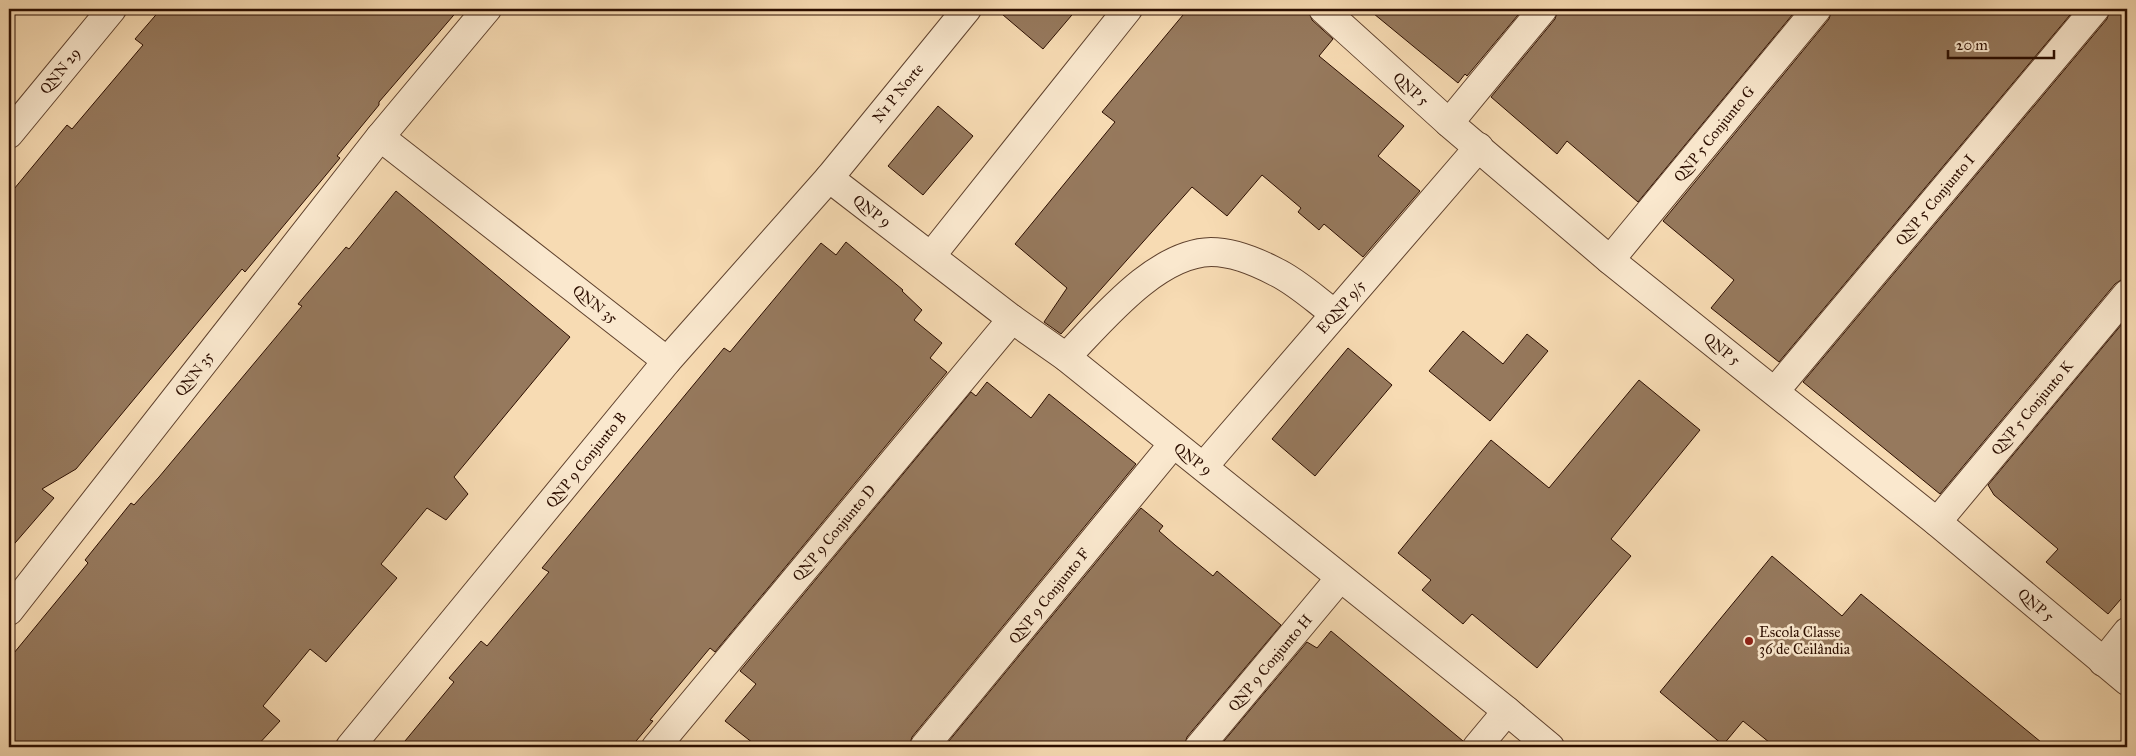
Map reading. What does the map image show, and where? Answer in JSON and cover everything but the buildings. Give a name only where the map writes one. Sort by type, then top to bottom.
[{"type":"street","name":"QNN 29","points":[[9,134],[112,9]]},
{"type":"street","name":"QNN 35","points":[[9,611],[380,137],[487,9]]},
{"type":"street","name":"N1 P Norte","points":[[829,178],[967,9]]},
{"type":"street","points":[[931,256],[1128,9]]},
{"type":"street","name":"QNP 5","points":[[1323,9],[1449,123],[1610,260],[1937,522],[2127,681]]},
{"type":"street","points":[[1449,123],[1544,9]]},
{"type":"street","name":"QNP 5 Conjunto G","points":[[1610,260],[1817,9]]},
{"type":"street","name":"QNP 5 Conjunto I","points":[[1775,391],[2095,9]]},
{"type":"street","name":"QNN 35","points":[[380,137],[668,361]]},
{"type":"street","name":"EQNP 9/5","points":[[1204,466],[1479,148]]},
{"type":"street","name":"QNP 9","points":[[829,178],[1012,319],[1066,357],[1173,444],[1204,466],[1550,747]]},
{"type":"street","name":"QNP 9 Conjunto B","points":[[350,747],[668,361],[829,178]]},
{"type":"street","points":[[1066,357],[1142,281],[1176,259],[1211,252],[1245,258],[1278,272],[1335,314]]},
{"type":"street","name":"QNP 5 Conjunto K","points":[[1937,522],[2127,294]]},
{"type":"street","name":"QNP 9 Conjunto D","points":[[656,747],[1012,319]]},
{"type":"street","name":"QNP 9 Conjunto F","points":[[924,747],[1173,444]]},
{"type":"street","name":"QNP 9 Conjunto H","points":[[1199,747],[1340,578]]},
{"type":"street","points":[[2103,662],[2127,632]]},
{"type":"street","points":[[1477,747],[1508,711]]},
{"type":"place","name":"Escola Classe 36 de Ceilândia","points":[[1749,641]]}]
